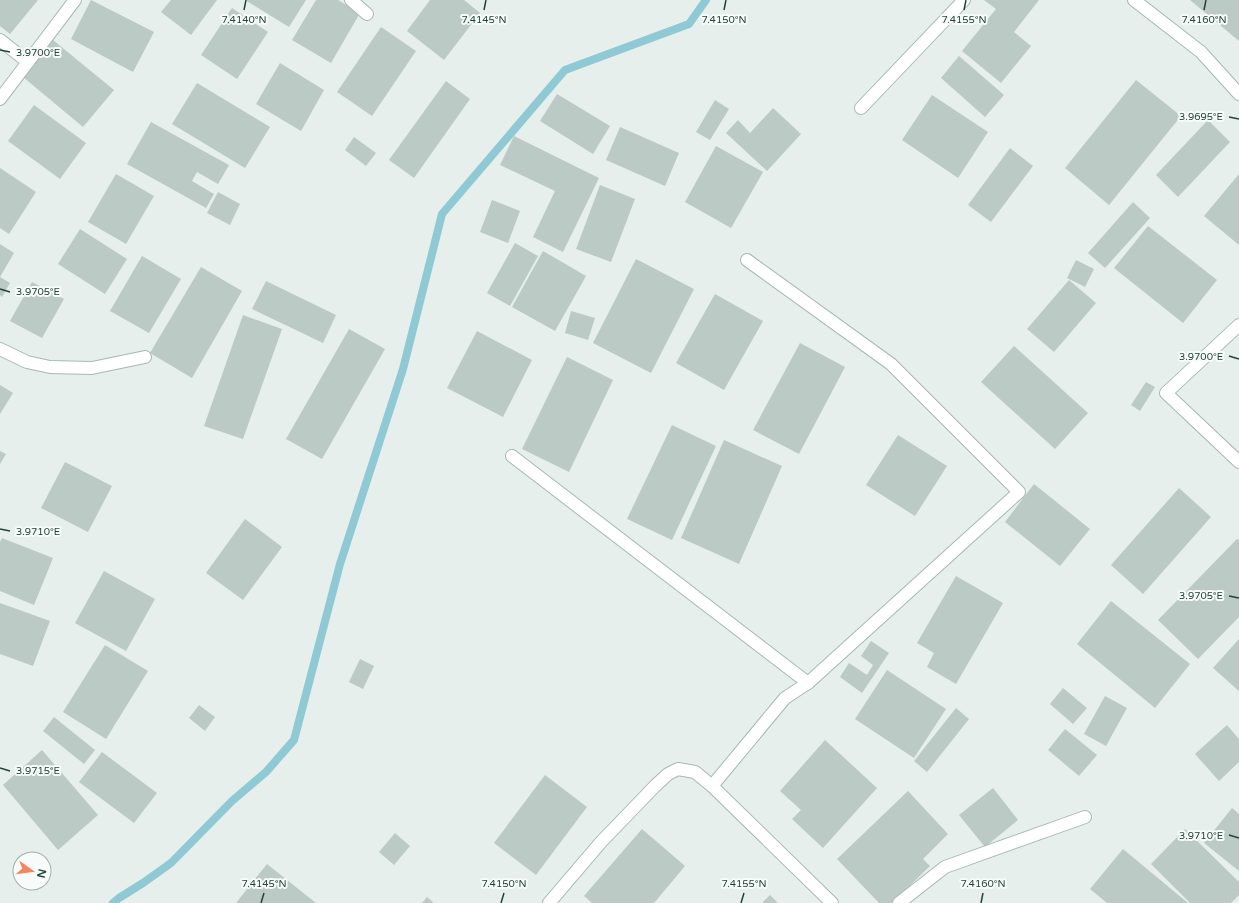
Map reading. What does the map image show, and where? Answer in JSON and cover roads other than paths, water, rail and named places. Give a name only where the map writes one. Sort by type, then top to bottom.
[{"type":"street","points":[[0,100],[75,0]]},
{"type":"street","points":[[351,0],[367,14]]},
{"type":"street","points":[[861,108],[964,0]]},
{"type":"street","points":[[1134,0],[1201,52],[1239,94]]},
{"type":"street","points":[[0,40],[28,62]]},
{"type":"street","points":[[712,786],[785,698],[808,683],[1019,492],[891,364],[747,260]]},
{"type":"street","points":[[1239,325],[1166,393],[1239,462]]},
{"type":"street","points":[[0,349],[27,362],[50,367],[92,368],[145,357]]},
{"type":"street","points":[[512,456],[808,683]]},
{"type":"street","points":[[549,903],[601,842],[655,786],[668,774],[678,769],[695,772],[712,786],[832,903]]},
{"type":"street","points":[[900,903],[945,867],[1085,817]]},
{"type":"waterway","points":[[113,903],[171,863],[232,801],[266,772],[294,740],[340,564],[403,369],[442,214],[565,70],[689,24],[706,0]]}]
